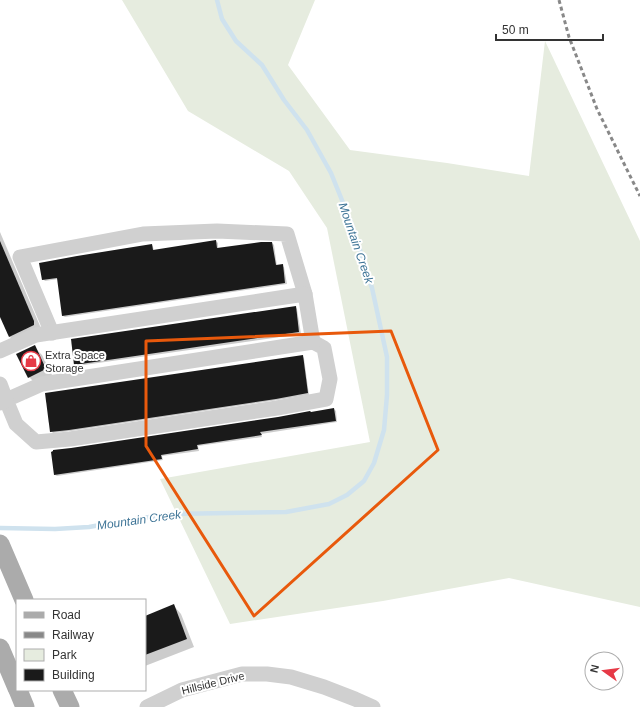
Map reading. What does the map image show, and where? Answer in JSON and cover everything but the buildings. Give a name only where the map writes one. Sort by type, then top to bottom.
[{"type":"main road","points":[[0,544],[21,593]]},
{"type":"main road","points":[[0,648],[16,687]]},
{"type":"main road","points":[[18,691],[25,707]]},
{"type":"main road","points":[[62,691],[70,707]]},
{"type":"street","points":[[52,333],[20,256],[143,234],[217,231],[287,234],[305,294],[313,342]]},
{"type":"street","points":[[0,351],[36,335],[305,294]]},
{"type":"street","points":[[0,384],[3,401],[16,424],[36,442],[77,438],[277,408],[326,399],[330,379],[324,348],[313,342],[42,384],[3,401]]},
{"type":"street","name":"Hillside Drive","points":[[147,707],[182,690],[242,674],[267,674],[291,677],[317,685],[373,707]]},
{"type":"highlighted area","points":[[391,331],[438,450],[254,616],[146,446],[146,341]]},
{"type":"green space","points":[[122,0],[315,0],[288,65],[350,150],[529,176],[545,41],[640,241],[640,607],[509,578],[383,601],[230,624],[160,479],[370,442],[327,228],[289,171],[188,111]]},
{"type":"waterway","name":"Mountain Creek","points":[[0,528],[55,529],[89,527],[171,514],[286,512],[329,504],[347,495],[364,481],[374,463],[384,430],[387,395],[387,357],[372,288],[352,225],[331,173],[307,130],[284,100],[262,65],[236,41],[222,19],[217,0]]},
{"type":"railway","points":[[559,0],[569,37],[597,109],[640,196]]},
{"type":"place","name":"Extra Space Storage","points":[[31,361]]}]
